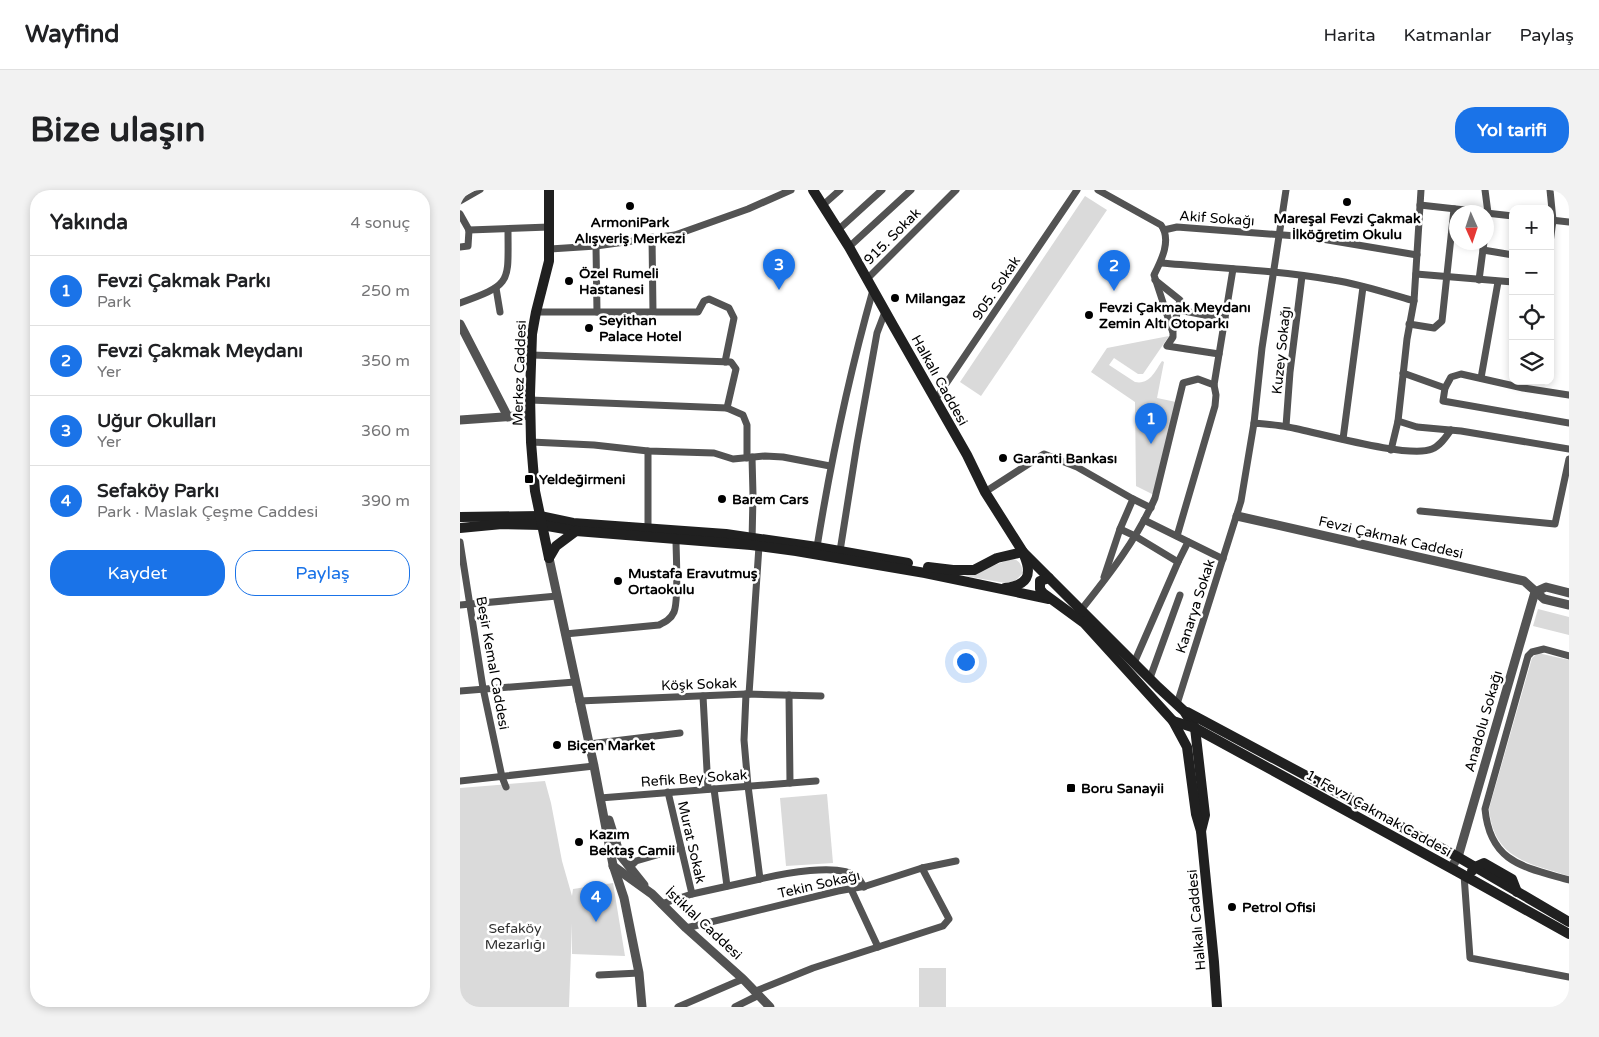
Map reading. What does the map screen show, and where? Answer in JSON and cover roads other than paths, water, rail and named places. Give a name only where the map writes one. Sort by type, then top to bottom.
[{"type":"main road","name":"Merkez Caddesi","points":[[549,558],[535,491],[530,400],[532,334],[550,249],[550,190]]},
{"type":"main road","name":"Halkalı Caddesi","points":[[813,190],[849,247],[970,461],[985,492],[1023,552],[1180,707],[1195,728],[1204,815],[1201,830]]},
{"type":"main road","points":[[460,517],[648,528],[754,543]]},
{"type":"main road","points":[[460,528],[541,521],[576,531],[817,547],[953,570],[974,570],[997,558],[1023,552],[1028,563],[1025,580],[1020,585],[1002,589]]},
{"type":"main road","points":[[549,558],[556,546],[576,531]]},
{"type":"main road","name":"Halkalı Caddesi","points":[[754,543],[925,573],[1048,599],[1065,608],[1084,623],[1174,721],[1188,747],[1196,814],[1201,830],[1217,1007]]},
{"type":"main road","points":[[1048,599],[1042,593],[1039,585],[1040,581],[1049,578]]},
{"type":"main road","points":[[1180,707],[1458,857],[1569,922]]},
{"type":"main road","name":"1. Fevzi Çakmak Caddesi","points":[[1174,721],[1195,728],[1569,934]]},
{"type":"main road","points":[[1197,748],[1200,736],[1202,734],[1207,735]]},
{"type":"main road","points":[[1469,878],[1475,867]]},
{"type":"street","points":[[460,202],[482,190]]},
{"type":"street","points":[[550,249],[596,246],[676,235],[748,209],[791,190]]},
{"type":"street","points":[[823,205],[840,190]]},
{"type":"street","points":[[838,230],[882,190]]},
{"type":"street","points":[[849,247],[911,190]]},
{"type":"street","name":"915. Sokak","points":[[867,279],[956,190]]},
{"type":"street","name":"905. Sokak","points":[[935,400],[1077,190]]},
{"type":"street","points":[[1098,190],[1161,225],[1164,230],[1165,246],[1155,279],[1173,331]]},
{"type":"street","name":"Kanarya Sokak","points":[[1180,707],[1241,501],[1254,423],[1262,348],[1286,190]]},
{"type":"street","points":[[1391,450],[1398,420],[1409,324],[1414,301],[1421,190]]},
{"type":"street","points":[[1485,190],[1486,205]]},
{"type":"street","points":[[1550,190],[1551,205]]},
{"type":"street","points":[[1420,205],[1449,208]]},
{"type":"street","points":[[460,214],[469,230],[468,246],[460,247]]},
{"type":"street","points":[[1494,214],[1509,216]]},
{"type":"street","points":[[1554,220],[1569,222]]},
{"type":"street","points":[[469,230],[549,227]]},
{"type":"street","name":"Akif Sokağı","points":[[1164,230],[1177,227],[1279,235],[1359,244],[1417,255]]},
{"type":"street","points":[[460,303],[488,293],[504,282],[508,274],[508,229]]},
{"type":"street","points":[[652,237],[652,312]]},
{"type":"street","points":[[596,246],[596,312]]},
{"type":"street","points":[[1494,249],[1509,254]]},
{"type":"street","points":[[1409,324],[1434,328],[1442,321],[1449,250]]},
{"type":"street","points":[[1479,280],[1483,250]]},
{"type":"street","points":[[1161,263],[1333,280],[1414,301]]},
{"type":"street","points":[[1177,536],[1213,417],[1216,395],[1214,384],[1233,269]]},
{"type":"street","points":[[1416,274],[1509,282]]},
{"type":"street","name":"Kuzey Sokağı","points":[[1286,426],[1290,372],[1302,276]]},
{"type":"street","points":[[1155,279],[1180,298],[1181,301],[1173,337],[1167,346],[1220,354]]},
{"type":"street","points":[[1481,378],[1498,282]]},
{"type":"street","points":[[1343,439],[1363,287]]},
{"type":"street","points":[[496,288],[500,312]]},
{"type":"street","points":[[817,547],[830,466],[873,290]]},
{"type":"street","points":[[536,312],[698,312],[704,301],[710,299],[728,308],[734,318],[725,362]]},
{"type":"street","points":[[1179,310],[1225,320]]},
{"type":"street","points":[[840,551],[877,333],[885,312]]},
{"type":"street","points":[[460,324],[508,417]]},
{"type":"street","points":[[532,355],[731,362],[736,369],[727,408]]},
{"type":"street","points":[[1403,374],[1445,388]]},
{"type":"street","points":[[1509,382],[1461,374],[1451,376],[1445,388],[1444,401],[1569,423]]},
{"type":"street","points":[[1081,610],[1102,584],[1135,536],[1151,508],[1183,383],[1198,378],[1214,384]]},
{"type":"street","points":[[1527,385],[1569,396]]},
{"type":"street","points":[[530,400],[727,408],[743,415],[747,425],[750,458],[754,543],[748,694],[744,740],[760,877]]},
{"type":"street","points":[[460,420],[530,415]]},
{"type":"street","points":[[1398,420],[1417,427],[1461,430],[1569,449]]},
{"type":"street","points":[[1254,423],[1286,426],[1391,450],[1422,451],[1432,449],[1443,441],[1451,430]]},
{"type":"street","points":[[531,442],[594,444],[648,451],[714,453],[733,458],[783,457],[830,466]]},
{"type":"street","points":[[648,451],[648,528]]},
{"type":"street","points":[[985,492],[1044,454],[1077,467],[1151,508]]},
{"type":"street","points":[[1420,511],[1555,524],[1569,459]]},
{"type":"street","points":[[1102,584],[1120,529],[1133,499]]},
{"type":"street","name":"Fevzi Çakmak Caddesi","points":[[1237,516],[1524,581],[1534,592]]},
{"type":"street","points":[[1144,520],[1223,559]]},
{"type":"street","points":[[1120,529],[1178,562]]},
{"type":"street","points":[[565,634],[659,625],[668,620],[674,612],[676,600],[676,539]]},
{"type":"street","name":"Beşir Kemal Caddesi","points":[[460,542],[483,688],[502,777],[506,787]]},
{"type":"street","points":[[1134,663],[1188,542]]},
{"type":"street","points":[[549,558],[594,766],[613,866],[624,898],[639,972],[642,1007]]},
{"type":"street","points":[[1534,592],[1546,587],[1569,593]]},
{"type":"street","points":[[1534,592],[1544,599],[1569,605]]},
{"type":"street","name":"Anadolu Sokağı","points":[[1451,868],[1458,857],[1534,592]]},
{"type":"street","points":[[1150,678],[1180,595]]},
{"type":"street","points":[[460,606],[557,596]]},
{"type":"street","points":[[1569,656],[1544,649],[1538,649],[1528,656],[1485,809],[1486,823],[1492,839],[1508,857],[1532,869],[1569,880]]},
{"type":"street","points":[[460,691],[575,682]]},
{"type":"street","name":"Köşk Sokak","points":[[579,701],[748,694],[821,696]]},
{"type":"street","points":[[789,695],[790,783]]},
{"type":"street","points":[[703,696],[711,789],[727,886]]},
{"type":"street","points":[[589,744],[680,733]]},
{"type":"street","points":[[460,782],[594,766]]},
{"type":"street","name":"Refik Bey Sokak","points":[[600,798],[816,781]]},
{"type":"street","name":"Murat Sokak","points":[[661,904],[692,894],[668,792]]},
{"type":"street","points":[[600,798],[620,855],[652,894]]},
{"type":"street","points":[[630,867],[636,861],[681,848]]},
{"type":"street","name":"Tekin Sokağı","points":[[686,928],[838,891],[864,887],[922,868],[956,861]]},
{"type":"street","name":"İstiklal Caddesi","points":[[613,866],[652,894],[686,928],[743,978],[770,1007]]},
{"type":"street","points":[[735,1007],[757,993],[813,968],[943,926],[949,919],[922,868]]},
{"type":"street","points":[[692,894],[760,877],[824,870],[852,874],[856,876],[864,887]]},
{"type":"street","points":[[1469,878],[1470,958],[1569,977]]},
{"type":"street","points":[[851,889],[878,947]]},
{"type":"street","points":[[599,975],[639,972]]},
{"type":"street","points":[[678,1007],[743,978]]},
{"type":"place","name":"Mareşal Fevzi Çakmak İlköğretim Okulu","points":[[1347,202]]},
{"type":"place","name":"ArmoniPark Alışveriş Merkezi","points":[[630,206]]},
{"type":"place","name":"Özel Rumeli Hastanesi","points":[[569,281]]},
{"type":"place","name":"Uğur Okulları","points":[[779,290]]},
{"type":"place","name":"Fevzi Çakmak Meydanı","points":[[1114,291]]},
{"type":"place","name":"Milangaz","points":[[895,298]]},
{"type":"place","name":"Fevzi Çakmak Meydanı Zemin Altı Otoparkı","points":[[1089,315]]},
{"type":"place","name":"Seyithan Palace Hotel","points":[[589,328]]},
{"type":"place","name":"Fevzi Çakmak Parkı","points":[[1151,444]]},
{"type":"place","name":"Garanti Bankası","points":[[1003,458]]},
{"type":"place","name":"Yeldeğirmeni","points":[[529,479]]},
{"type":"place","name":"Barem Cars","points":[[722,499]]},
{"type":"place","name":"Mustafa Eravutmuş Ortaokulu","points":[[618,581]]},
{"type":"place","name":"Biçen Market","points":[[557,745]]},
{"type":"place","name":"Boru Sanayii","points":[[1071,788]]},
{"type":"place","name":"Kazım Bektaş Camii","points":[[579,842]]},
{"type":"place","name":"Petrol Ofisi","points":[[1232,907]]},
{"type":"place","name":"Sefaköy Parkı","points":[[596,922]]},
{"type":"park label","name":"Sefaköy Mezarlığı","points":[[515,936]]}]
